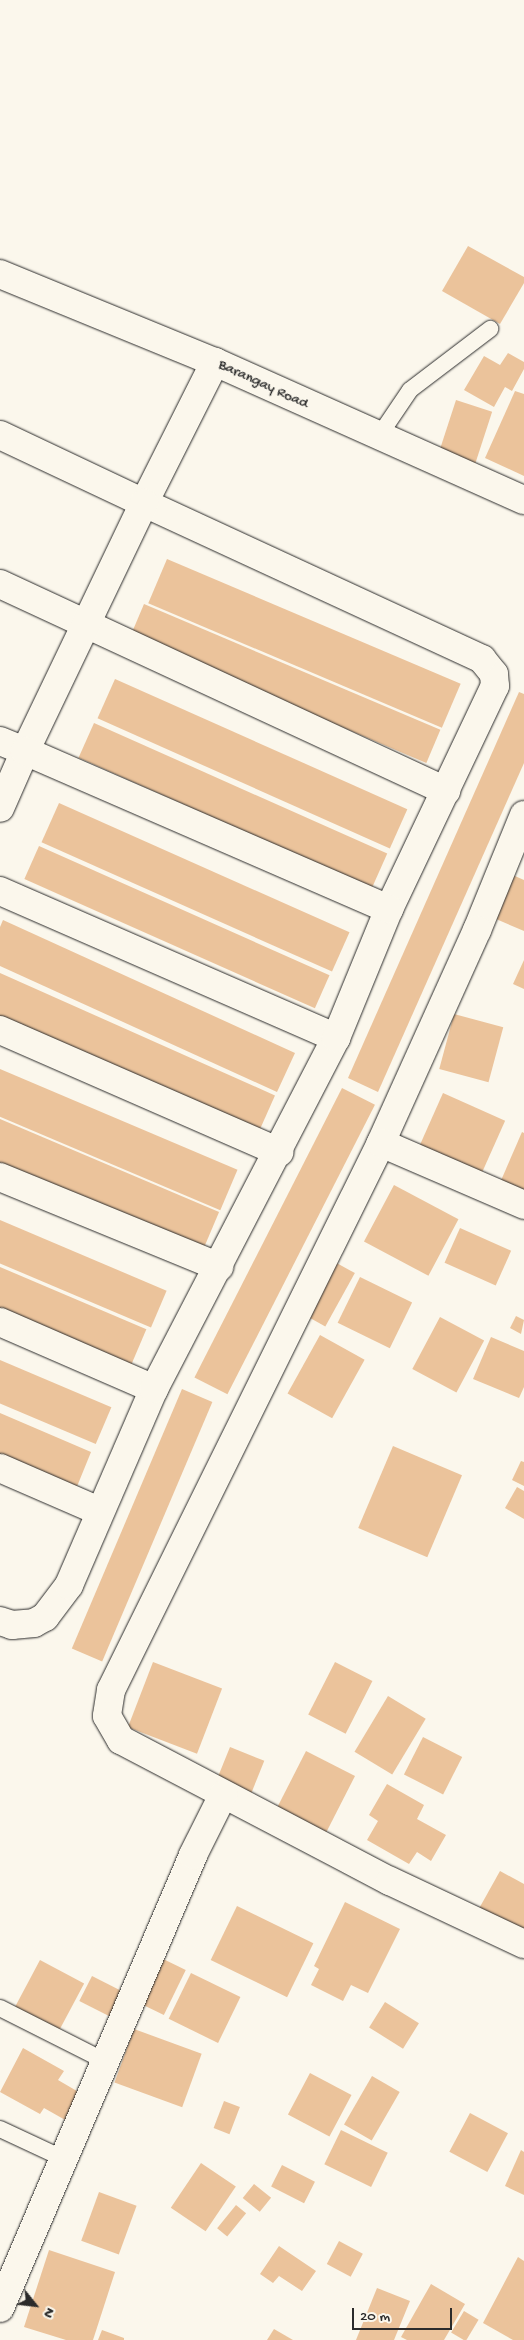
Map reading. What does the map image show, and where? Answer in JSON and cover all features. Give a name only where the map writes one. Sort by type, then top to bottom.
[{"type":"street","name":"Barangay Road","points":[[0,274],[214,362],[524,500]]},
{"type":"street","points":[[0,808],[84,625],[214,362]]},
{"type":"street","points":[[0,435],[489,663],[494,674],[495,686],[389,910],[336,1038],[279,1152],[154,1389],[99,1511],[69,1585],[50,1612],[34,1623],[12,1625],[0,1621]]},
{"type":"street","points":[[0,584],[84,625],[446,791]]},
{"type":"street","points":[[0,741],[389,910]]},
{"type":"street","points":[[524,815],[477,930],[381,1143],[111,1690],[107,1716],[121,1740],[390,1881],[524,1944]]},
{"type":"street","points":[[0,891],[336,1038]]},
{"type":"street","points":[[0,1030],[279,1152]]},
{"type":"street","points":[[381,1143],[524,1205]]},
{"type":"street","points":[[0,1177],[219,1267]]},
{"type":"street","points":[[0,1322],[154,1389]]},
{"type":"street","points":[[0,1468],[99,1511]]},
{"type":"street","points":[[2,2298],[106,2062],[193,1855],[223,1795]]},
{"type":"lane","points":[[379,436],[410,390],[490,329]]},
{"type":"lane","points":[[0,2008],[106,2062]]},
{"type":"lane","points":[[0,2129],[64,2159]]},
{"type":"building","points":[[468,246],[524,277],[524,283],[500,324],[442,291]]},
{"type":"building","points":[[508,353],[524,362],[524,369],[512,391],[505,387],[494,407],[464,390],[484,356],[500,365]]},
{"type":"building","points":[[515,391],[524,394],[524,476],[485,458]]},
{"type":"building","points":[[456,400],[492,412],[474,468],[438,456]]},
{"type":"building","points":[[167,559],[461,684],[442,728],[148,603]]},
{"type":"building","points":[[144,604],[440,730],[426,763],[130,637]]},
{"type":"building","points":[[115,679],[407,809],[390,848],[98,718]]},
{"type":"building","points":[[519,692],[524,694],[524,763],[378,1092],[348,1078]]},
{"type":"building","points":[[94,723],[387,854],[372,888],[79,758]]},
{"type":"building","points":[[59,803],[350,932],[332,972],[42,842]]},
{"type":"building","points":[[39,846],[330,975],[315,1008],[24,879]]},
{"type":"building","points":[[508,873],[524,880],[524,931],[489,916]]},
{"type":"building","points":[[3,920],[295,1053],[277,1092],[0,966],[0,927]]},
{"type":"building","points":[[524,960],[524,989],[513,984]]},
{"type":"building","points":[[0,973],[275,1095],[258,1133],[0,1018]]},
{"type":"building","points":[[454,1014],[503,1027],[489,1082],[439,1069]]},
{"type":"building","points":[[0,1069],[237,1170],[220,1210],[0,1117]]},
{"type":"building","points":[[342,1088],[375,1105],[227,1394],[194,1378]]},
{"type":"building","points":[[443,1093],[505,1121],[480,1177],[418,1150]]},
{"type":"building","points":[[0,1119],[219,1212],[203,1251],[0,1165]]},
{"type":"building","points":[[522,1132],[524,1133],[524,1195],[499,1185]]},
{"type":"building","points":[[394,1185],[458,1219],[428,1276],[364,1242]]},
{"type":"building","points":[[0,1220],[167,1291],[151,1328],[0,1263]]},
{"type":"building","points":[[460,1228],[511,1251],[496,1285],[445,1263]]},
{"type":"building","points":[[333,1261],[355,1273],[325,1326],[303,1314]]},
{"type":"building","points":[[0,1267],[146,1329],[131,1366],[0,1310]]},
{"type":"building","points":[[360,1277],[412,1302],[390,1348],[338,1323]]},
{"type":"building","points":[[516,1316],[524,1320],[521,1334],[510,1328]]},
{"type":"building","points":[[440,1317],[484,1340],[456,1393],[412,1369]]},
{"type":"building","points":[[320,1335],[365,1360],[332,1418],[288,1394]]},
{"type":"building","points":[[491,1337],[524,1351],[524,1387],[519,1398],[473,1379]]},
{"type":"building","points":[[0,1360],[111,1407],[96,1444],[0,1403]]},
{"type":"building","points":[[182,1389],[212,1402],[102,1661],[72,1649]]},
{"type":"building","points":[[0,1413],[91,1452],[76,1489],[0,1456]]},
{"type":"building","points":[[393,1446],[462,1475],[427,1557],[358,1528]]},
{"type":"building","points":[[521,1461],[524,1462],[524,1486],[512,1480]]},
{"type":"building","points":[[517,1487],[524,1491],[524,1519],[505,1508]]},
{"type":"building","points":[[153,1662],[222,1689],[197,1754],[128,1727]]},
{"type":"building","points":[[335,1662],[372,1681],[346,1734],[308,1715]]},
{"type":"building","points":[[388,1696],[426,1719],[392,1774],[355,1752]]},
{"type":"building","points":[[423,1737],[462,1757],[443,1794],[404,1774]]},
{"type":"building","points":[[230,1747],[264,1761],[250,1795],[216,1781]]},
{"type":"building","points":[[306,1751],[355,1776],[324,1837],[275,1812]]},
{"type":"building","points":[[387,1784],[424,1805],[417,1819],[446,1835],[431,1861],[417,1852],[409,1864],[367,1840],[378,1821],[369,1815]]},
{"type":"building","points":[[500,1871],[524,1884],[524,1941],[476,1914]]},
{"type":"building","points":[[345,1902],[400,1929],[368,1993],[351,1985],[343,2001],[311,1985],[319,1969],[314,1966]]},
{"type":"building","points":[[237,1906],[313,1943],[287,1997],[211,1960]]},
{"type":"building","points":[[157,1956],[186,1970],[164,2015],[135,2001]]},
{"type":"building","points":[[40,1960],[84,1983],[59,2030],[15,2007]]},
{"type":"building","points":[[191,1973],[240,1997],[218,2043],[169,2019]]},
{"type":"building","points":[[92,1976],[124,1992],[111,2017],[79,2001]]},
{"type":"building","points":[[385,2002],[419,2023],[403,2049],[369,2027]]},
{"type":"building","points":[[134,2029],[202,2054],[182,2107],[115,2083]]},
{"type":"building","points":[[23,2048],[64,2071],[58,2080],[82,2094],[67,2121],[44,2108],[40,2114],[0,2092]]},
{"type":"building","points":[[310,2073],[351,2095],[329,2137],[288,2114]]},
{"type":"building","points":[[372,2076],[400,2092],[372,2140],[344,2124]]},
{"type":"building","points":[[224,2101],[240,2107],[229,2134],[214,2128]]},
{"type":"building","points":[[470,2113],[508,2133],[487,2172],[449,2152]]},
{"type":"building","points":[[341,2130],[388,2153],[371,2187],[324,2164]]},
{"type":"building","points":[[521,2150],[524,2152],[524,2195],[505,2186]]},
{"type":"building","points":[[201,2163],[236,2186],[206,2231],[171,2208]]},
{"type":"building","points":[[282,2165],[315,2182],[304,2203],[271,2186]]},
{"type":"building","points":[[254,2184],[271,2198],[260,2212],[243,2198]]},
{"type":"building","points":[[99,2192],[137,2206],[119,2255],[81,2241]]},
{"type":"building","points":[[236,2205],[246,2213],[227,2236],[217,2228]]},
{"type":"building","points":[[339,2241],[363,2254],[351,2277],[327,2264]]},
{"type":"building","points":[[279,2246],[316,2271],[302,2291],[279,2276],[273,2283],[260,2274]]},
{"type":"building","points":[[49,2250],[115,2272],[93,2340],[66,2340],[24,2327]]},
{"type":"building","points":[[518,2257],[524,2261],[524,2340],[513,2340],[483,2323]]},
{"type":"building","points":[[431,2284],[465,2304],[444,2340],[407,2340],[401,2337]]},
{"type":"building","points":[[377,2288],[410,2301],[394,2340],[356,2340]]},
{"type":"building","points":[[464,2311],[479,2320],[466,2340],[451,2332]]},
{"type":"building","points":[[274,2329],[293,2340],[267,2340]]},
{"type":"building","points":[[102,2330],[124,2338],[124,2340],[98,2340]]}]
